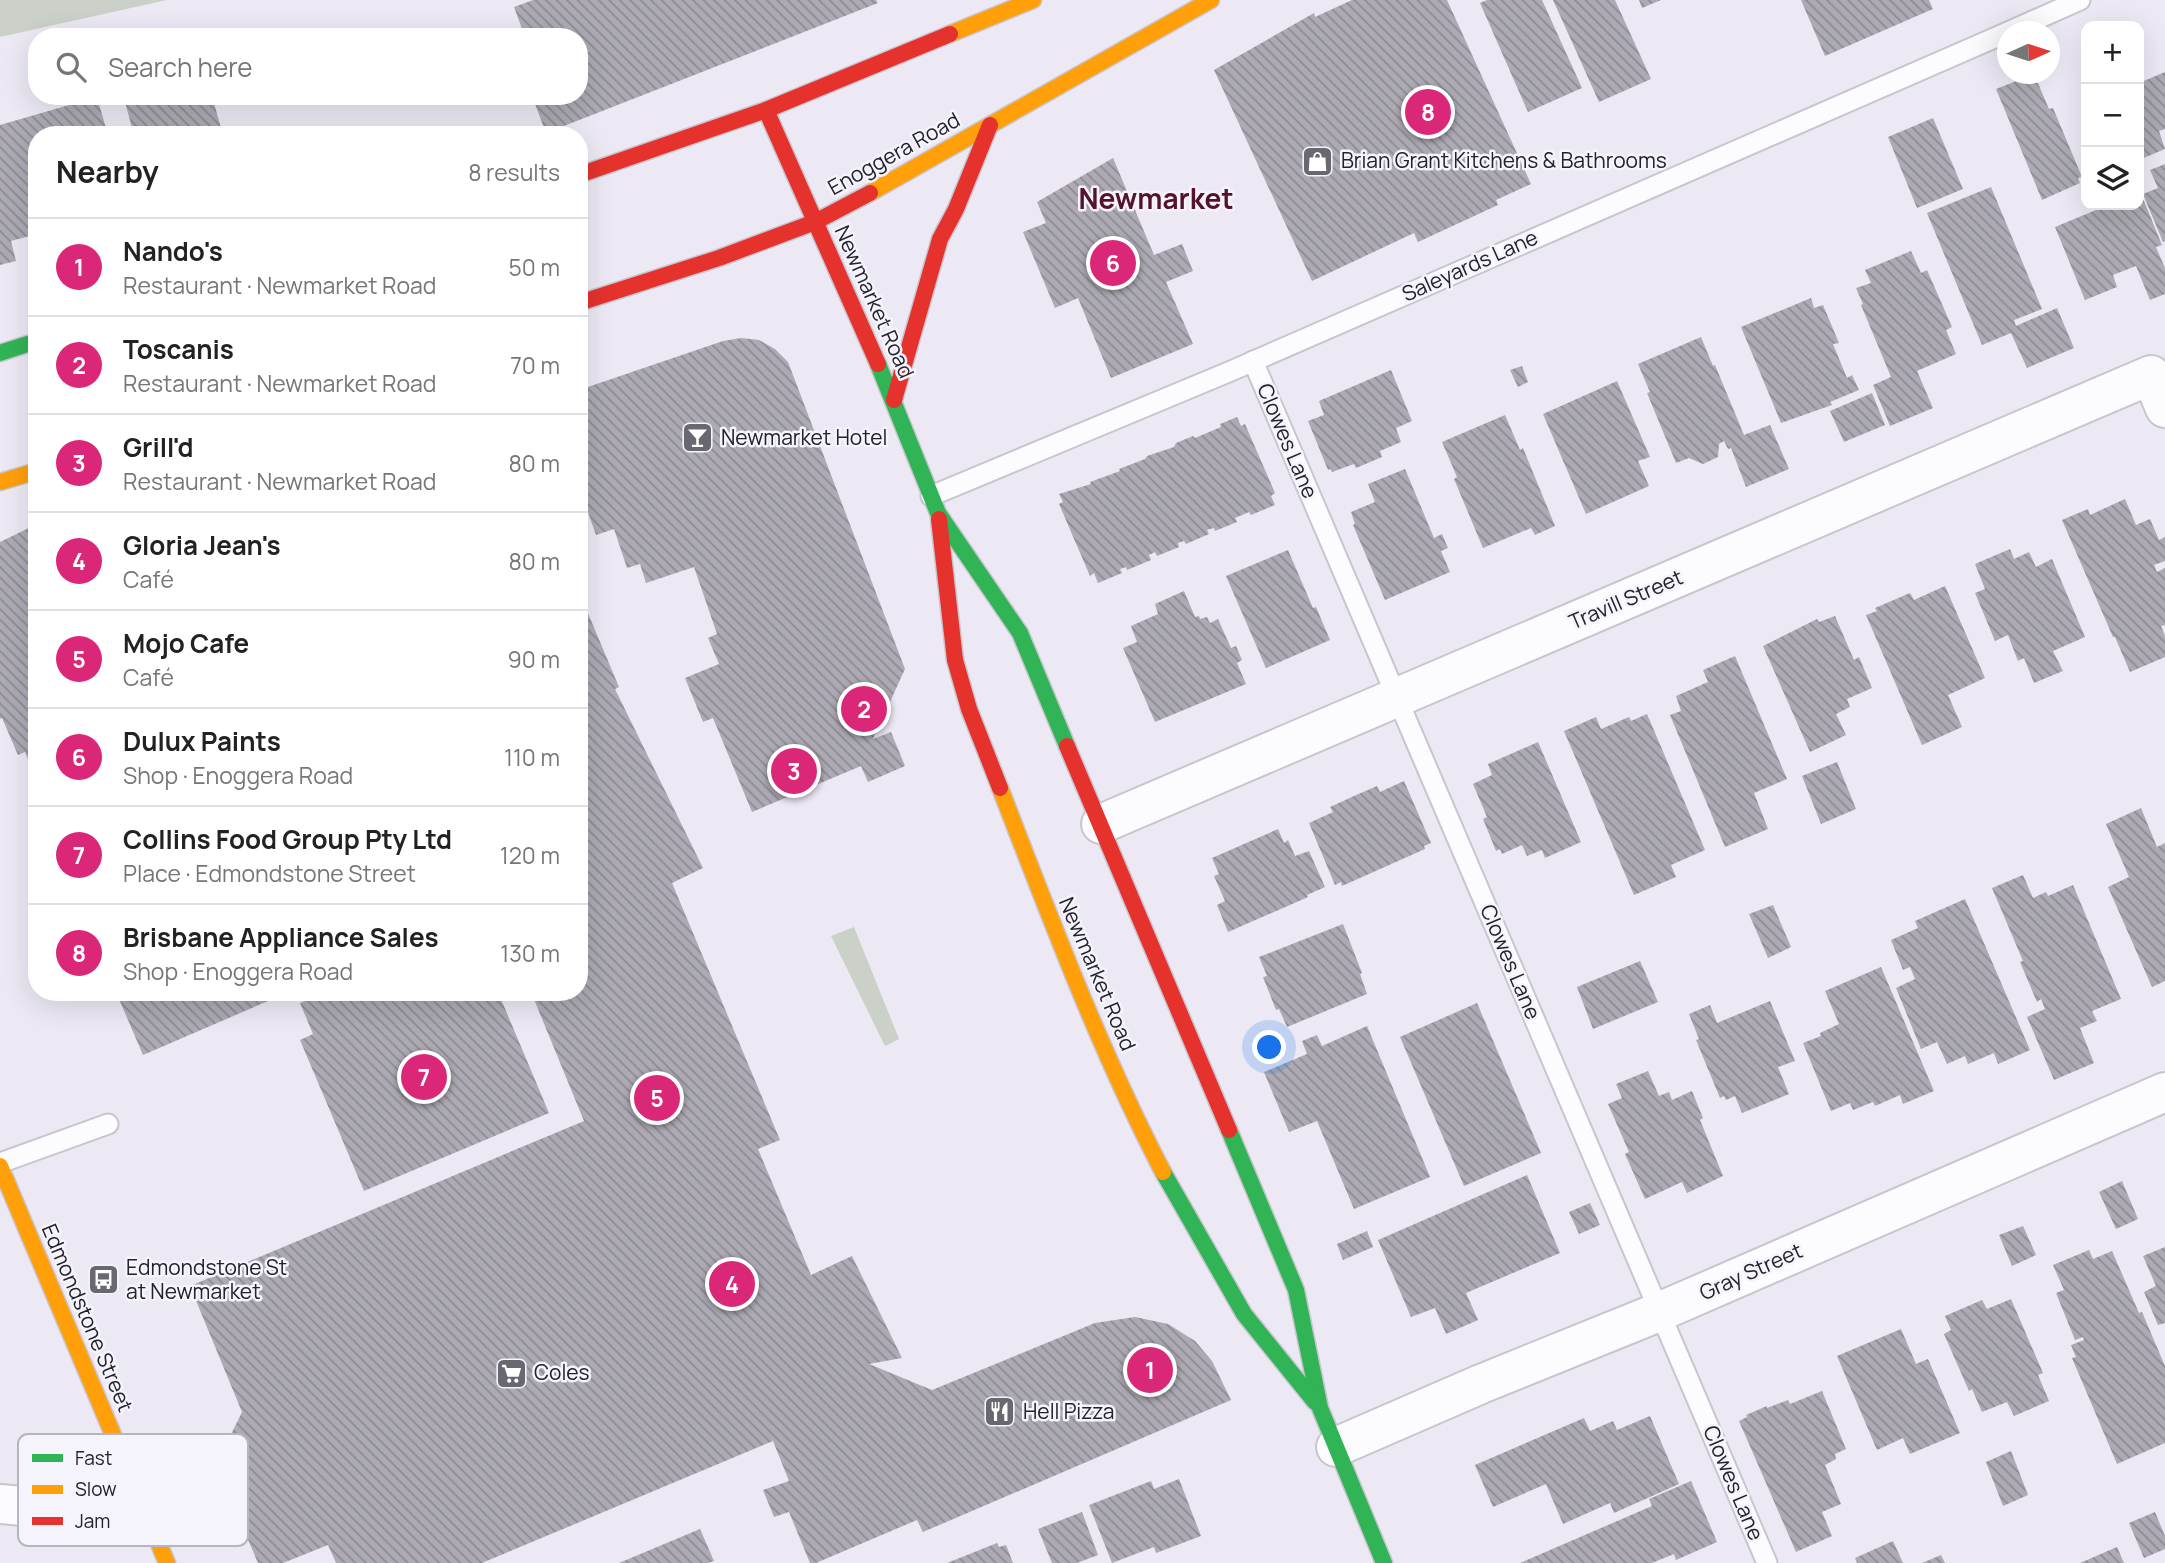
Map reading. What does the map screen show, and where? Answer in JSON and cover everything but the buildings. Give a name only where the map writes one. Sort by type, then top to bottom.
[{"type":"main road","points":[[588,172],[766,110],[1033,0]]},
{"type":"main road","name":"Enoggera Road","points":[[588,300],[719,258],[815,222],[1211,0]]},
{"type":"main road","name":"Newmarket Road","points":[[766,110],[894,400],[934,504],[1020,634],[1101,824],[1296,1290],[1320,1408],[1384,1563]]},
{"type":"main road","points":[[894,400],[940,239],[956,209],[990,125]]},
{"type":"main road","points":[[0,352],[28,344]]},
{"type":"main road","points":[[0,482],[28,474]]},
{"type":"main road","name":"Newmarket Road","points":[[934,504],[955,660],[969,709],[1036,882],[1123,1089],[1178,1200],[1244,1314],[1320,1408]]},
{"type":"main road","name":"Edmondstone Street","points":[[0,1164],[114,1434]]},
{"type":"main road","name":"Edmondstone Street","points":[[160,1546],[167,1563]]},
{"type":"street","name":"Travill Street","points":[[1101,824],[1397,698],[2158,392]]},
{"type":"street","name":"Gray Street","points":[[1336,1447],[1659,1311],[2165,1092]]},
{"type":"street","points":[[0,1504],[18,1506]]},
{"type":"lane","name":"Saleyards Lane","points":[[2033,21],[2080,0]]},
{"type":"lane","name":"Saleyards Lane","points":[[934,504],[1253,361],[1997,37]]},
{"type":"lane","name":"Clowes Lane","points":[[1253,361],[1767,1563]]},
{"type":"lane","points":[[0,1164],[108,1124]]},
{"type":"shaded area","points":[[0,0],[167,0],[41,28],[28,28],[28,31],[0,37]]},
{"type":"shaded area","points":[[854,927],[899,1039],[885,1046],[831,936]]},
{"type":"traffic: fast","points":[[0,353],[28,344]]},
{"type":"traffic: fast","points":[[878,364],[938,513],[1020,633],[1067,746]]},
{"type":"traffic: fast","points":[[1229,1130],[1296,1290],[1320,1408],[1384,1563]]},
{"type":"traffic: fast","points":[[1163,1172],[1244,1314],[1315,1402]]},
{"type":"traffic: slow","points":[[950,34],[1033,0]]},
{"type":"traffic: slow","points":[[870,193],[1211,0]]},
{"type":"traffic: slow","points":[[0,482],[28,474]]},
{"type":"traffic: slow","points":[[1000,788],[1096,1030],[1163,1172]]},
{"type":"traffic: slow","points":[[0,1166],[113,1434]]},
{"type":"traffic: slow","points":[[160,1546],[167,1563]]},
{"type":"traffic: jam","points":[[588,172],[766,110],[950,34]]},
{"type":"traffic: jam","points":[[766,110],[878,364]]},
{"type":"traffic: jam","points":[[894,400],[940,239],[956,209],[990,125]]},
{"type":"traffic: jam","points":[[588,300],[719,258],[815,222],[870,193]]},
{"type":"traffic: jam","points":[[939,519],[955,660],[969,709],[1000,788]]},
{"type":"traffic: jam","points":[[1067,746],[1229,1130]]},
{"type":"place","name":"Brisbane Appliance Sales","points":[[1428,112]]},
{"type":"place","name":"Brian Grant Kitchens & Bathrooms","points":[[1318,161]]},
{"type":"place","name":"Dulux Paints","points":[[1113,263]]},
{"type":"place","name":"Newmarket Hotel","points":[[698,438]]},
{"type":"place","name":"Toscanis","points":[[864,709]]},
{"type":"place","name":"Grill'd","points":[[794,771]]},
{"type":"place","name":"Collins Food Group Pty Ltd","points":[[424,1077]]},
{"type":"place","name":"Mojo Cafe","points":[[657,1098]]},
{"type":"place","name":"Edmondstone St at Newmarket","points":[[103,1280]]},
{"type":"place","name":"Gloria Jean's","points":[[732,1284]]},
{"type":"place","name":"Nando's","points":[[1150,1370]]},
{"type":"place","name":"Coles","points":[[511,1373]]},
{"type":"place","name":"Hell Pizza","points":[[1000,1412]]},
{"type":"district","name":"Newmarket","points":[[1156,199]]}]
